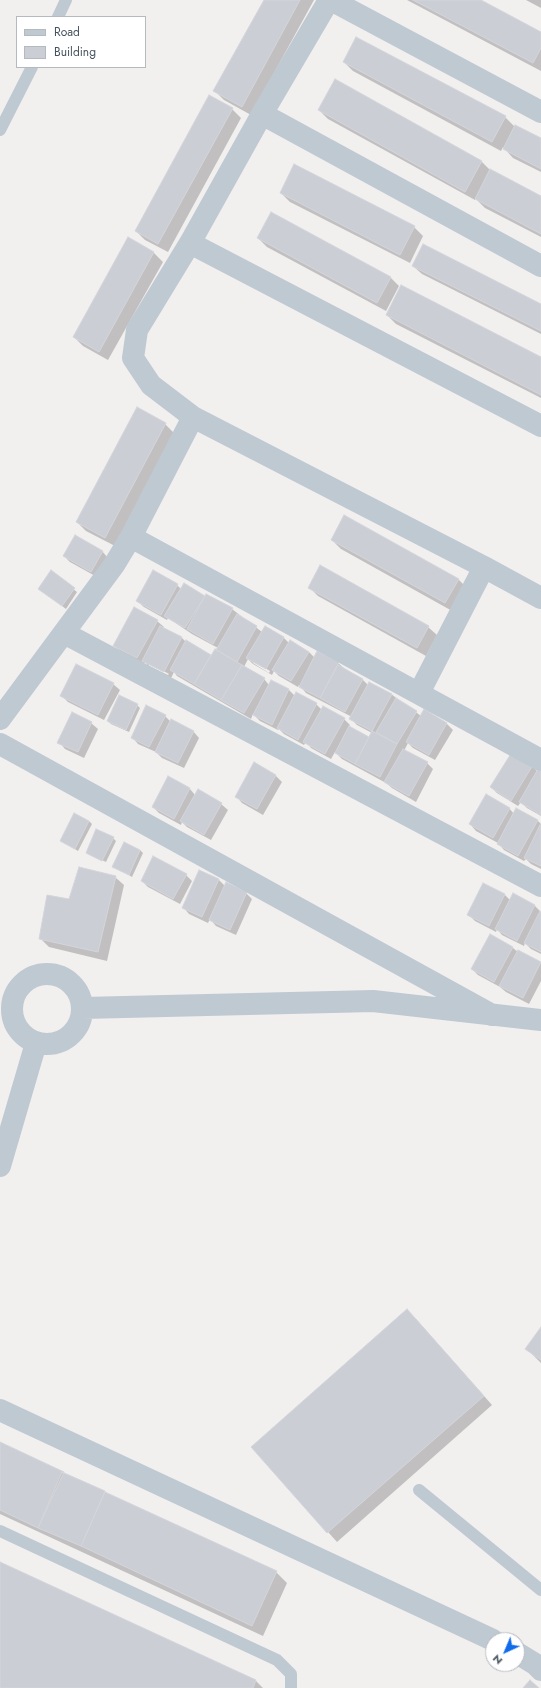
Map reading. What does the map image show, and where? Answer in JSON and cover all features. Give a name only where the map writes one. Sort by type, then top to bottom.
[{"type":"street","points":[[541,112],[330,0],[262,114],[190,243],[137,330],[134,358],[151,385],[193,417],[484,567],[541,598]]},
{"type":"street","points":[[262,114],[541,266]]},
{"type":"street","points":[[190,243],[541,426]]},
{"type":"street","points":[[0,719],[114,565],[131,537],[193,417]]},
{"type":"street","points":[[131,537],[541,760]]},
{"type":"street","points":[[419,693],[484,567]]},
{"type":"street","points":[[64,633],[541,886]]},
{"type":"street","points":[[0,744],[492,1015]]},
{"type":"street","points":[[42,974],[54,975],[64,979],[74,986],[80,996],[83,1008],[82,1019],[77,1029],[69,1038],[59,1043],[36,1043],[26,1037],[18,1029],[13,1018],[12,1006],[15,995],[22,985],[31,978],[42,974]]},
{"type":"street","points":[[83,1008],[373,1002],[541,1020]]},
{"type":"street","points":[[0,1166],[36,1043]]},
{"type":"street","points":[[0,1410],[485,1636]]},
{"type":"street","points":[[525,1658],[541,1670]]},
{"type":"lane","points":[[58,16],[66,0]]},
{"type":"lane","points":[[0,130],[31,68]]},
{"type":"lane","points":[[419,1490],[541,1590]]},
{"type":"lane","points":[[0,1531],[277,1660],[291,1674],[292,1688]]},
{"type":"building","points":[[264,0],[300,0],[242,107],[213,91]]},
{"type":"building","points":[[413,0],[481,0],[541,32],[541,48],[533,63]]},
{"type":"building","points":[[356,37],[506,116],[492,142],[343,62]]},
{"type":"building","points":[[335,79],[482,161],[465,192],[318,110]]},
{"type":"building","points":[[209,95],[233,108],[158,244],[135,231]]},
{"type":"building","points":[[515,125],[541,138],[541,169],[503,149]]},
{"type":"building","points":[[294,164],[415,226],[400,255],[280,193]]},
{"type":"building","points":[[490,169],[541,196],[541,234],[475,199]]},
{"type":"building","points":[[271,212],[391,277],[377,303],[257,238]]},
{"type":"building","points":[[128,237],[154,252],[99,352],[73,337]]},
{"type":"building","points":[[423,244],[541,304],[541,331],[412,266]]},
{"type":"building","points":[[401,285],[541,357],[541,395],[386,315]]},
{"type":"building","points":[[137,407],[166,423],[105,538],[76,522]]},
{"type":"building","points":[[344,515],[459,579],[445,603],[331,540]]},
{"type":"building","points":[[75,535],[103,551],[91,572],[63,556]]},
{"type":"building","points":[[320,565],[429,626],[417,648],[308,588]]},
{"type":"building","points":[[51,570],[75,588],[62,606],[38,589]]},
{"type":"building","points":[[153,570],[178,584],[161,615],[136,601]]},
{"type":"building","points":[[184,583],[205,596],[185,628],[164,616]]},
{"type":"building","points":[[206,594],[233,608],[213,644],[187,629]]},
{"type":"building","points":[[134,607],[158,620],[137,658],[113,646]]},
{"type":"building","points":[[237,614],[257,626],[237,662],[216,650]]},
{"type":"building","points":[[160,626],[182,637],[164,672],[142,661]]},
{"type":"building","points":[[265,626],[284,637],[266,669],[246,658]]},
{"type":"building","points":[[186,640],[211,655],[194,684],[170,670]]},
{"type":"building","points":[[290,640],[309,652],[291,681],[272,670]]},
{"type":"building","points":[[215,649],[242,665],[221,700],[194,684]]},
{"type":"building","points":[[317,651],[339,662],[320,698],[299,687]]},
{"type":"building","points":[[76,664],[114,683],[98,715],[60,696]]},
{"type":"building","points":[[242,665],[265,678],[244,713],[221,700]]},
{"type":"building","points":[[338,665],[363,679],[345,712],[320,698]]},
{"type":"building","points":[[271,680],[289,689],[272,725],[253,715]]},
{"type":"building","points":[[369,682],[392,694],[372,731],[349,719]]},
{"type":"building","points":[[296,692],[317,703],[298,740],[277,728]]},
{"type":"building","points":[[119,695],[138,704],[126,730],[107,721]]},
{"type":"building","points":[[396,698],[417,711],[397,744],[376,732]]},
{"type":"building","points":[[146,705],[166,715],[149,747],[131,738]]},
{"type":"building","points":[[323,706],[345,718],[325,754],[303,742]]},
{"type":"building","points":[[424,709],[447,723],[429,755],[406,742]]},
{"type":"building","points":[[72,712],[92,722],[78,752],[57,743]]},
{"type":"building","points":[[171,719],[194,731],[178,763],[155,752]]},
{"type":"building","points":[[349,726],[369,737],[355,764],[335,753]]},
{"type":"building","points":[[372,731],[397,744],[380,777],[355,764]]},
{"type":"building","points":[[403,749],[428,762],[409,796],[384,782]]},
{"type":"building","points":[[512,752],[533,765],[511,801],[490,787]]},
{"type":"building","points":[[254,762],[276,775],[257,809],[235,797]]},
{"type":"building","points":[[538,769],[541,771],[541,815],[519,802]]},
{"type":"building","points":[[168,776],[190,788],[174,819],[152,807]]},
{"type":"building","points":[[198,789],[222,803],[204,835],[180,821]]},
{"type":"building","points":[[486,794],[510,808],[493,838],[469,824]]},
{"type":"building","points":[[516,808],[538,820],[518,856],[497,844]]},
{"type":"building","points":[[74,813],[89,821],[75,849],[60,841]]},
{"type":"building","points":[[541,825],[541,866],[524,858]]},
{"type":"building","points":[[96,829],[114,837],[102,861],[86,853]]},
{"type":"building","points":[[124,842],[140,850],[129,875],[112,867]]},
{"type":"building","points":[[153,856],[187,874],[173,899],[141,881]]},
{"type":"building","points":[[79,867],[116,876],[98,952],[39,939],[47,895],[69,899]]},
{"type":"building","points":[[199,870],[219,879],[202,917],[182,908]]},
{"type":"building","points":[[226,882],[247,892],[230,930],[209,920]]},
{"type":"building","points":[[483,883],[505,894],[489,926],[467,915]]},
{"type":"building","points":[[513,893],[535,905],[517,941],[495,929]]},
{"type":"building","points":[[540,911],[541,912],[541,952],[524,943]]},
{"type":"building","points":[[490,934],[513,947],[494,982],[471,969]]},
{"type":"building","points":[[518,950],[541,962],[523,998],[499,986]]},
{"type":"building","points":[[407,1309],[484,1396],[327,1533],[251,1447]]},
{"type":"building","points":[[541,1327],[541,1360],[525,1349]]},
{"type":"building","points":[[0,1442],[64,1472],[38,1528],[0,1510]]},
{"type":"building","points":[[62,1472],[105,1491],[81,1546],[38,1528]]},
{"type":"building","points":[[105,1492],[277,1571],[252,1626],[81,1546]]},
{"type":"building","points":[[0,1562],[256,1680],[253,1688],[0,1688]]},
{"type":"building","points":[[530,1680],[539,1688],[523,1688]]}]
